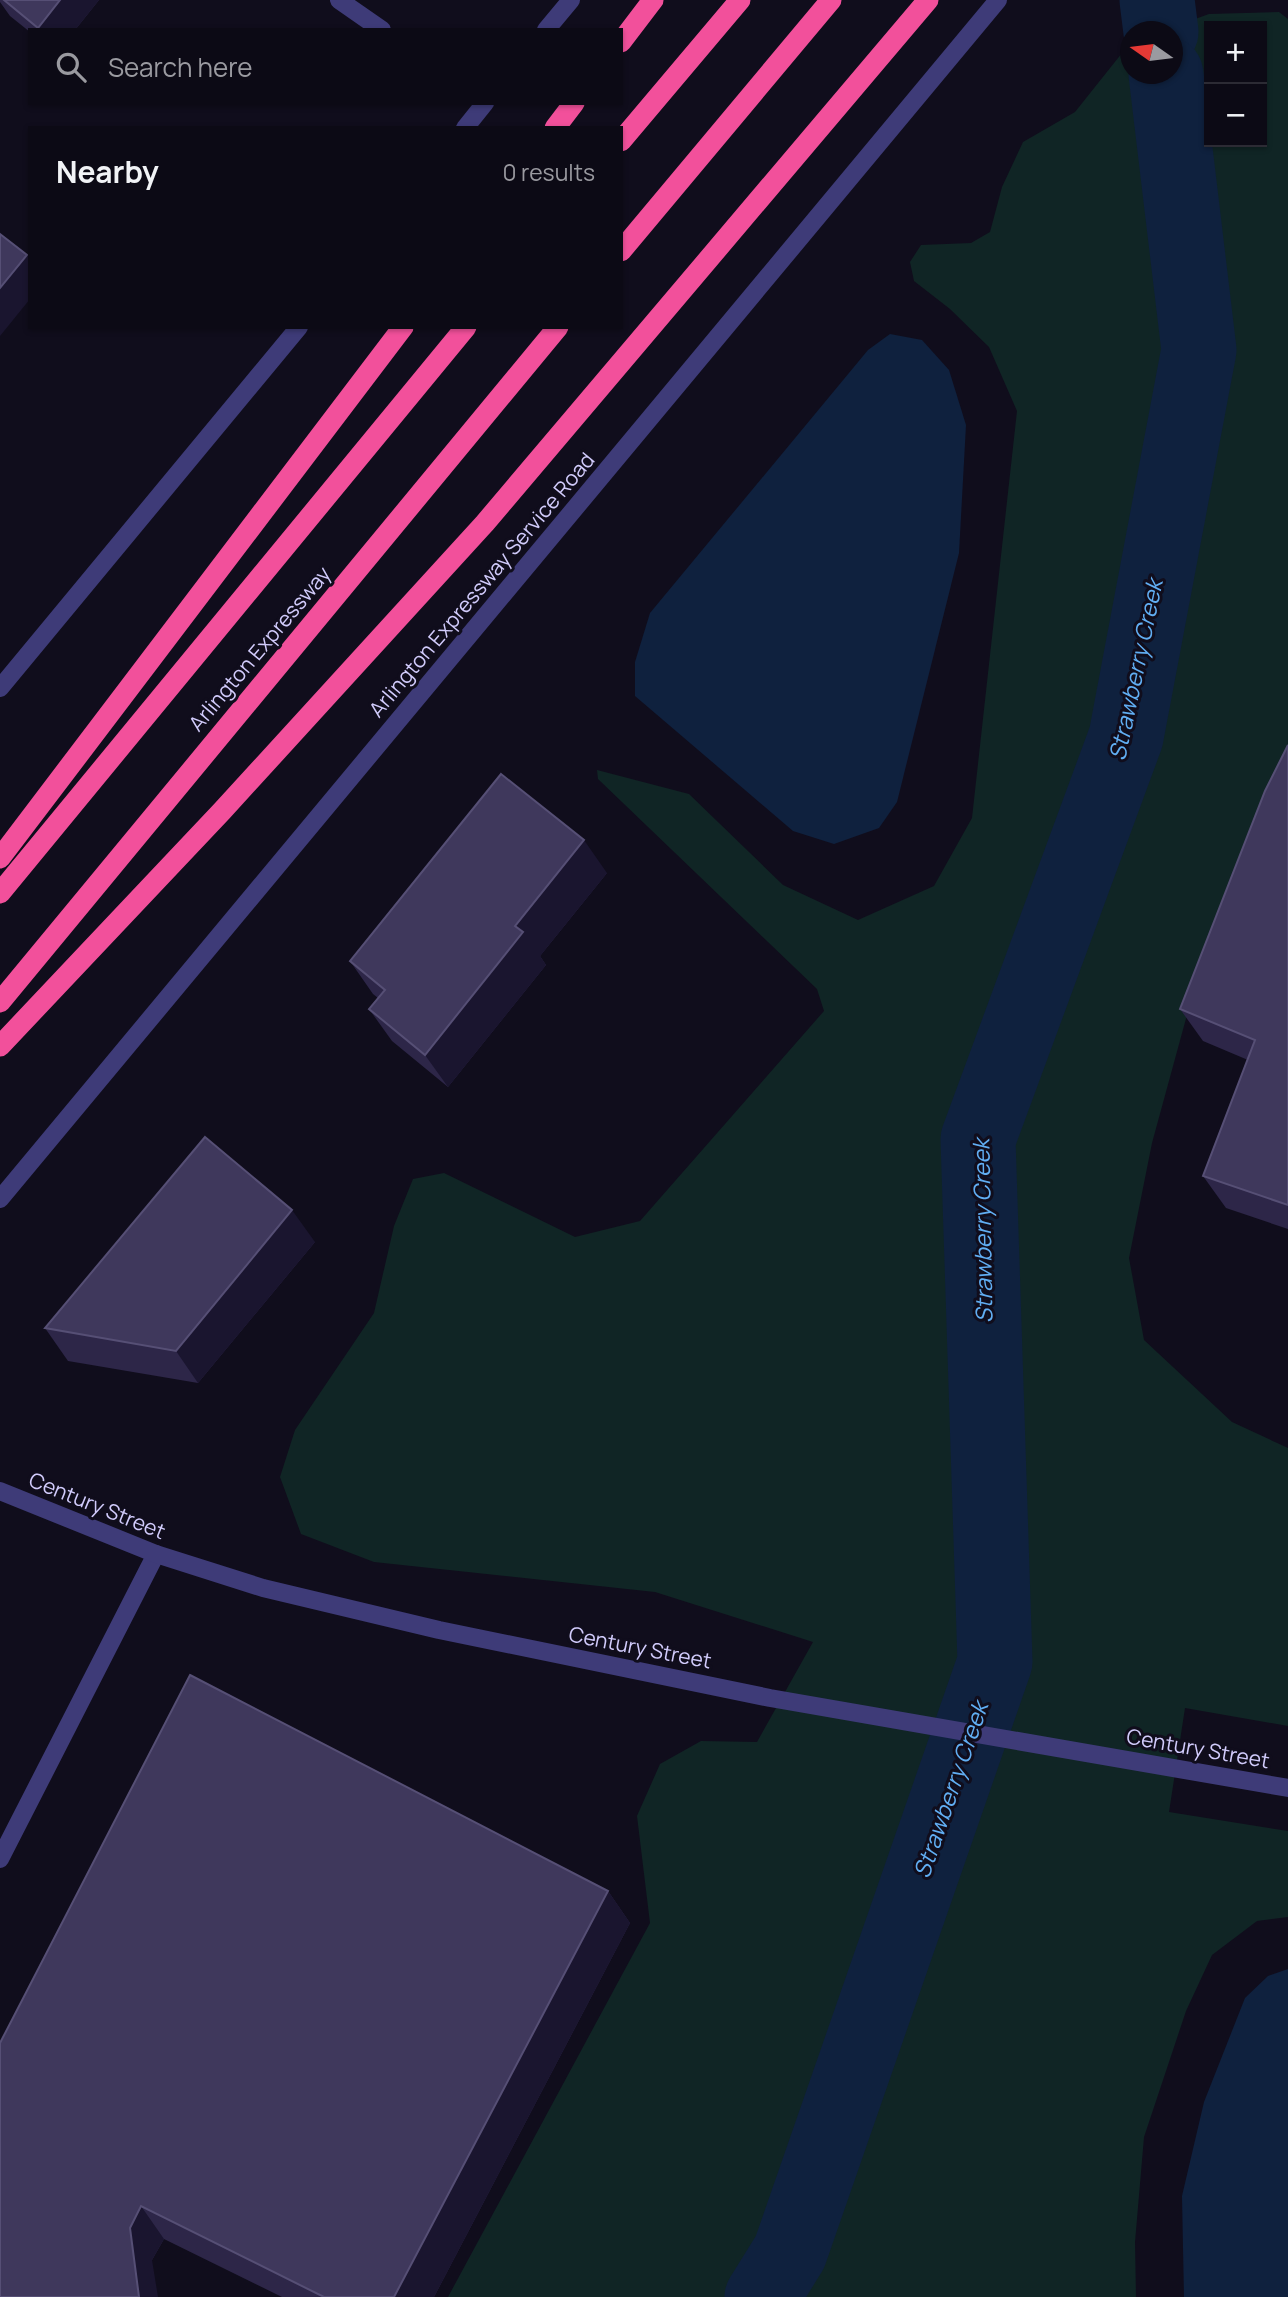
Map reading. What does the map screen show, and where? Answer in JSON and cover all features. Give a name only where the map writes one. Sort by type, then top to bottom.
[{"type":"highway","points":[[623,39],[653,0]]},
{"type":"highway","points":[[623,139],[740,0]]},
{"type":"highway","points":[[623,249],[831,0]]},
{"type":"highway","points":[[0,1046],[222,811],[485,523],[928,0]]},
{"type":"highway","points":[[557,126],[572,105]]},
{"type":"highway","points":[[0,858],[401,329]]},
{"type":"highway","points":[[0,893],[464,329]]},
{"type":"highway","name":"Arlington Expressway","points":[[0,1002],[556,329]]},
{"type":"street","points":[[339,0],[379,28]]},
{"type":"street","points":[[548,28],[571,0]]},
{"type":"street","name":"Arlington Expressway Service Road","points":[[0,1199],[998,0]]},
{"type":"street","points":[[467,126],[483,105]]},
{"type":"street","points":[[0,688],[297,329]]},
{"type":"street","name":"Century Street","points":[[0,1491],[156,1554],[263,1588],[439,1630],[770,1698],[1288,1788]]},
{"type":"street","points":[[0,1859],[156,1554]]},
{"type":"green space","points":[[1279,12],[1288,19],[1288,785],[1199,971],[1152,1143],[1129,1258],[1144,1340],[1232,1422],[1288,1448],[1288,1726],[1185,1708],[1169,1812],[1288,1831],[1288,1917],[1257,1921],[1212,1955],[1186,2011],[1144,2137],[1135,2242],[1136,2297],[448,2297],[650,1923],[637,1816],[660,1764],[701,1741],[757,1742],[813,1642],[655,1592],[374,1562],[301,1534],[280,1477],[295,1430],[374,1313],[394,1226],[413,1179],[444,1173],[575,1237],[640,1221],[824,1011],[817,989],[598,779],[597,770],[689,794],[783,885],[858,920],[934,886],[972,818],[1017,411],[989,347],[950,309],[914,281],[910,262],[921,245],[971,243],[990,232],[1002,187],[1023,142],[1075,112],[1120,56],[1120,84],[1183,84],[1183,23],[1209,14]]},
{"type":"water","points":[[890,334],[922,340],[949,370],[966,425],[959,553],[897,802],[879,828],[834,844],[793,831],[635,696],[635,662],[650,613],[868,350]]},
{"type":"water","points":[[1288,1969],[1288,2297],[1184,2297],[1182,2196],[1204,2102],[1245,1998],[1268,1976]]},
{"type":"building","points":[[4,0],[60,0],[38,28]]},
{"type":"building","points":[[0,234],[27,255],[0,288]]},
{"type":"building","points":[[1288,745],[1288,1205],[1203,1176],[1255,1040],[1180,1009],[1265,791]]},
{"type":"building","points":[[501,774],[584,840],[515,926],[523,932],[425,1055],[369,1009],[385,990],[350,961]]},
{"type":"building","points":[[205,1137],[292,1210],[176,1351],[45,1328]]},
{"type":"building","points":[[190,1675],[608,1891],[394,2297],[324,2297],[141,2206],[130,2228],[139,2297],[0,2297],[0,2043]]},
{"type":"waterway","name":"Strawberry Creek","points":[[1157,0],[1160,21]]},
{"type":"waterway","name":"Strawberry Creek","points":[[762,2297],[790,2252],[995,1662],[978,1139],[1126,737],[1199,350],[1167,84]]}]
